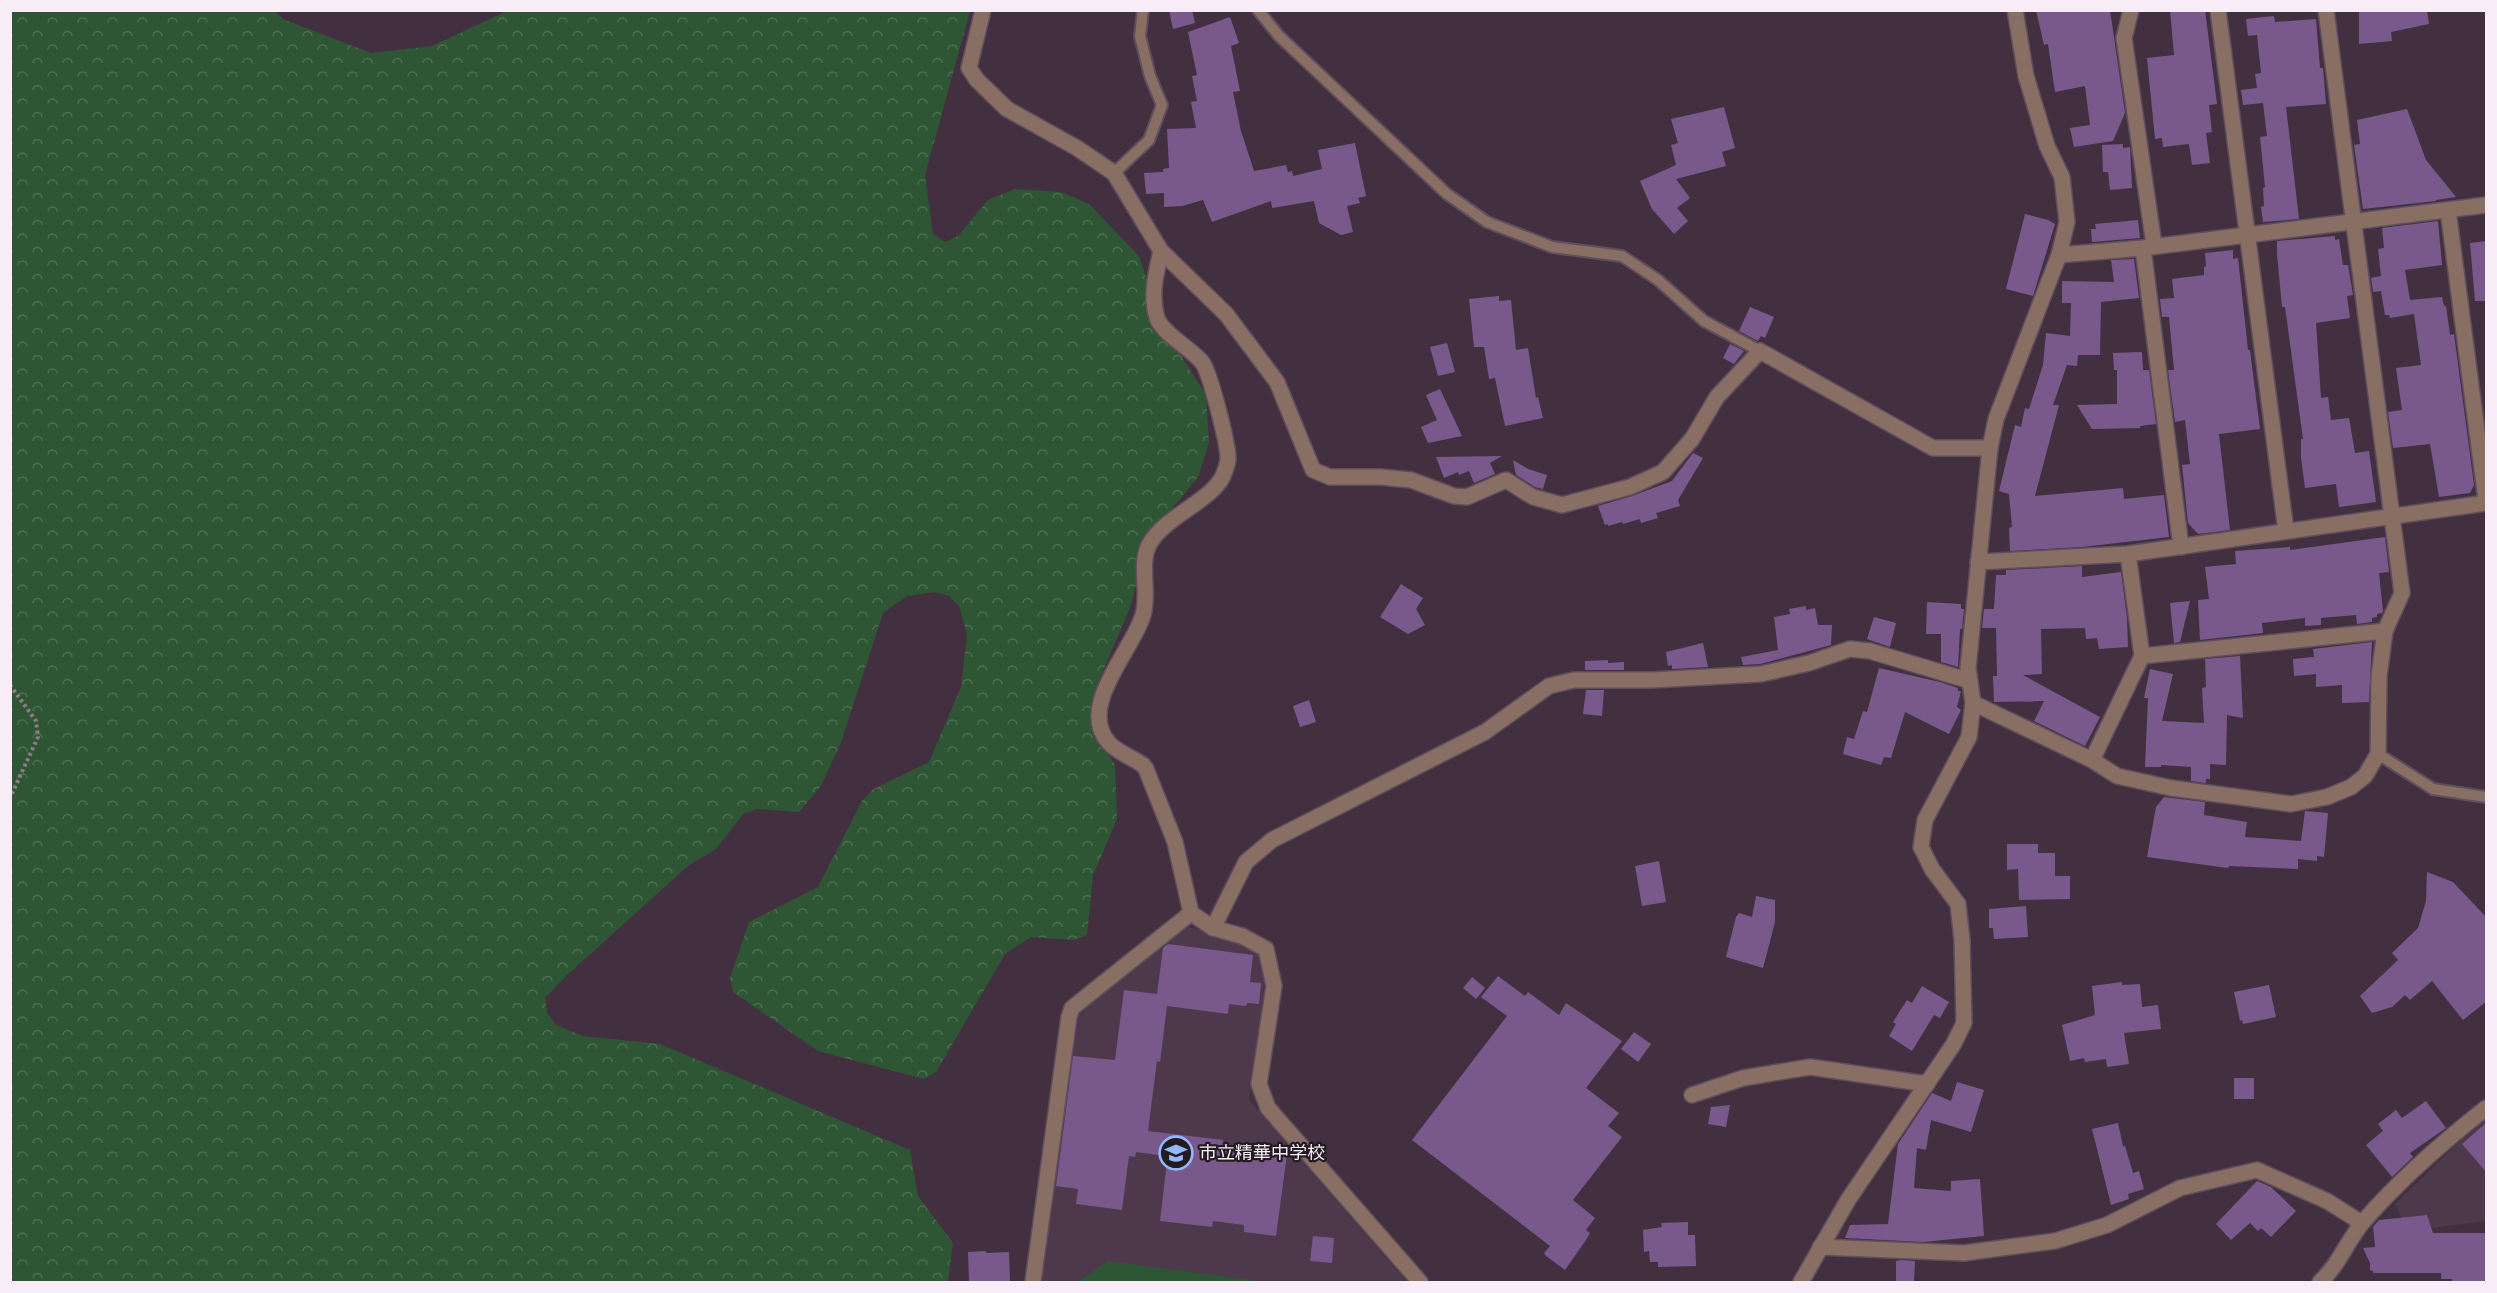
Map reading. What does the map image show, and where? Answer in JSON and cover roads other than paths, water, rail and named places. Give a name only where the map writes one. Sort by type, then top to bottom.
[{"type":"street","points":[[983,10],[969,68],[977,80],[1007,109],[1077,148],[1114,173],[1161,251],[1226,314],[1277,382],[1313,470],[1330,477],[1381,477],[1411,480],[1454,496],[1467,497],[1506,480],[1533,497],[1562,505],[1630,487],[1662,472],[1692,439],[1717,397],[1760,351],[1933,448],[1990,448]]},
{"type":"street","points":[[1801,1282],[1848,1200],[1953,1046],[1964,1023],[1958,904],[1932,869],[1921,847],[1925,820],[1969,737],[1973,703],[1968,668],[1990,448],[1996,419],[2059,255],[2067,222],[2062,177],[2047,146],[2026,76],[2015,10]]},
{"type":"street","points":[[2131,10],[2124,38],[2181,547]]},
{"type":"street","points":[[2218,10],[2286,531]]},
{"type":"street","points":[[1973,703],[2092,760],[2117,777],[2171,788],[2291,804],[2327,798],[2351,787],[2365,777],[2379,754],[2379,675],[2385,631],[2402,593],[2326,10]]},
{"type":"street","points":[[2059,255],[2248,235],[2487,205]]},
{"type":"street","points":[[1978,562],[2128,554],[2487,501],[2448,210]]},
{"type":"street","points":[[1161,251],[1152,292],[1158,320],[1165,330],[1188,347],[1204,364],[1212,383],[1228,458],[1224,475],[1216,486],[1166,525],[1150,542],[1145,553],[1144,611],[1138,629],[1100,699],[1098,716],[1101,728],[1109,743],[1146,769],[1176,842],[1191,913],[1213,928],[1242,936],[1266,949],[1274,986],[1259,1084],[1269,1108],[1420,1282]]},
{"type":"street","points":[[2092,760],[2142,656],[2128,554]]},
{"type":"street","points":[[2142,656],[2385,631]]},
{"type":"street","points":[[1213,928],[1246,862],[1272,840],[1485,732],[1549,686],[1574,680],[1652,680],[1761,674],[1809,663],[1850,649],[1870,651],[1970,681]]},
{"type":"street","points":[[1033,1282],[1067,1029],[1072,1008],[1191,913]]},
{"type":"street","points":[[1692,1095],[1743,1078],[1810,1067],[1928,1084]]},
{"type":"street","points":[[2320,1282],[2335,1277],[2362,1223],[2442,1146],[2487,1108]]},
{"type":"street","points":[[1820,1247],[1964,1253],[2055,1241],[2107,1225],[2180,1188],[2257,1170],[2327,1201],[2362,1223]]},
{"type":"lane","points":[[1114,173],[1149,140],[1162,105],[1150,76],[1140,36],[1143,10]]},
{"type":"lane","points":[[1258,10],[1279,36],[1447,195],[1487,222],[1552,247],[1622,256],[1658,280],[1704,321],[1760,351]]},
{"type":"lane","points":[[2379,754],[2433,789],[2487,797]]},
{"type":"place","name":"市立精華中学校","points":[[1176,1153]]}]
